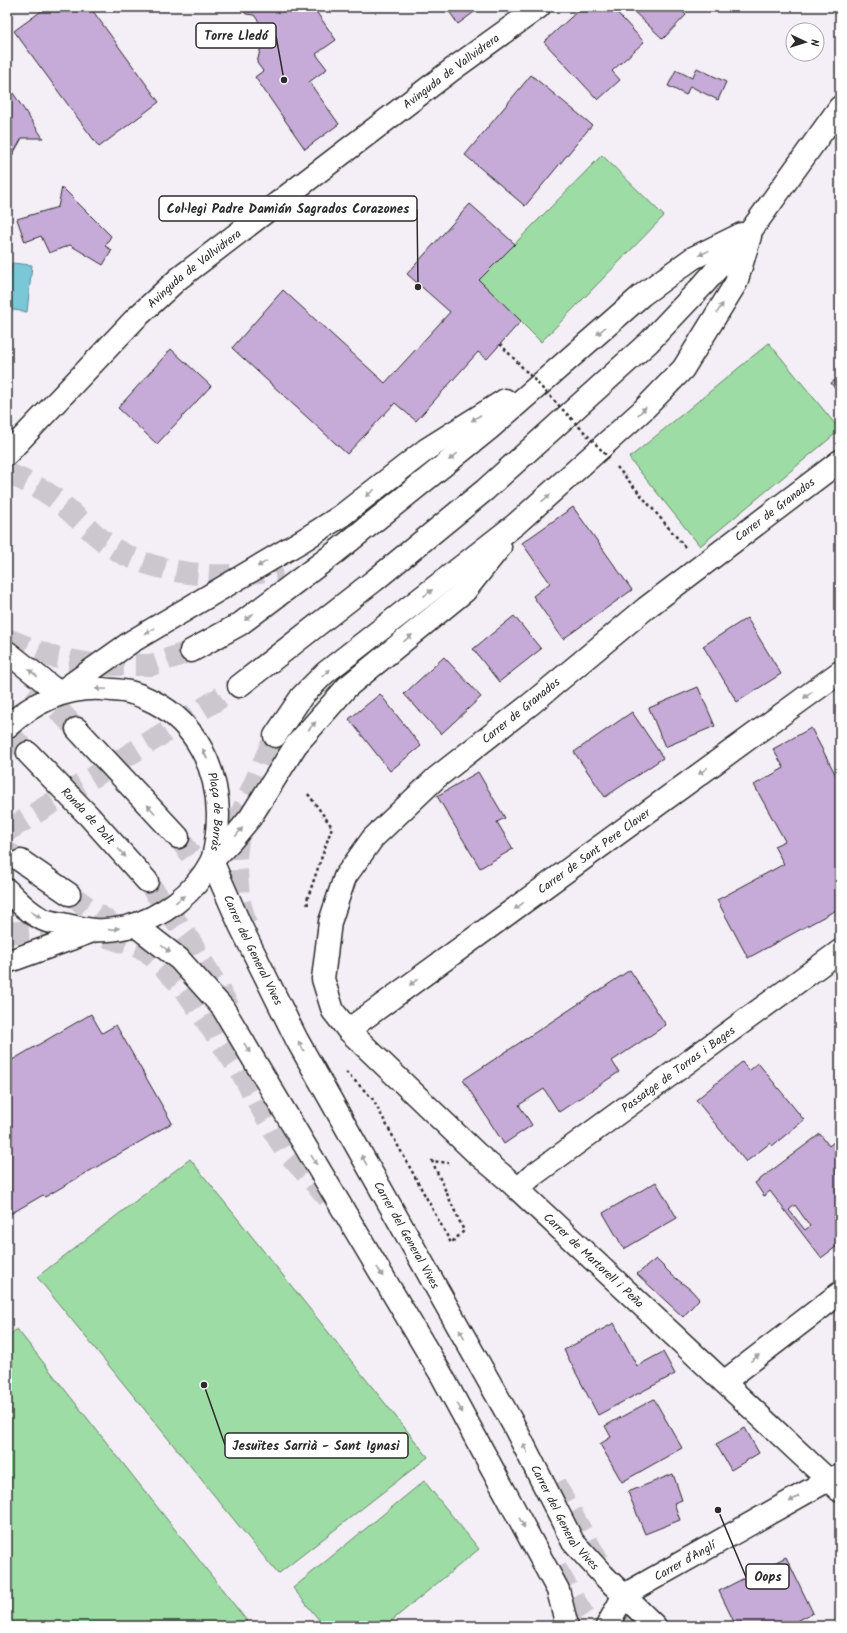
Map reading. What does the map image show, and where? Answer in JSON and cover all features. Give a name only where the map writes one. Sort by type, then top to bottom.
[{"type":"main road","name":"Avinguda de Vallvidrera","points":[[7,454],[135,319],[200,260],[539,7]]},
{"type":"main road","points":[[239,686],[374,580],[484,490],[649,342],[703,285],[752,229],[840,107]]},
{"type":"main road","points":[[191,651],[240,624],[336,552],[489,429],[642,295],[687,263],[752,229]]},
{"type":"main road","points":[[275,736],[302,696],[325,673],[516,524],[643,410],[683,369],[736,284],[752,229]]},
{"type":"main road","points":[[7,652],[59,694],[131,642],[305,539],[341,516],[427,449],[579,351]]},
{"type":"main road","name":"Carrer de Granados","points":[[348,1030],[333,1011],[323,979],[330,922],[345,877],[372,838],[436,778],[532,703],[646,608],[840,461]]},
{"type":"main road","points":[[212,861],[232,841],[250,818],[296,745],[342,693],[465,591],[516,524]]},
{"type":"main road","points":[[282,568],[307,562],[336,552]]},
{"type":"main road","name":"Carrer de Sant Pere Claver","points":[[348,1030],[840,672]]},
{"type":"main road","name":"Plaça de Borràs","points":[[7,727],[39,702],[59,694],[91,689],[124,691],[140,695],[164,708],[185,725],[201,747],[212,772],[218,798],[218,824],[212,861],[199,880],[183,897],[160,913],[135,925],[114,930],[93,931],[43,920],[25,908],[7,890]]},
{"type":"main road","points":[[77,729],[178,837]]},
{"type":"main road","name":"Ronda de Dalt","points":[[28,752],[88,815],[147,881]]},
{"type":"main road","points":[[21,861],[69,894]]},
{"type":"main road","name":"Carrer del General Vives","points":[[212,861],[240,926],[297,1040],[513,1424],[573,1542],[603,1575],[655,1626]]},
{"type":"main road","points":[[135,925],[179,959],[224,1008],[442,1374],[558,1590],[567,1626]]},
{"type":"main road","points":[[7,962],[93,931]]},
{"type":"main road","name":"Passatge de Torras i Bages","points":[[518,1189],[532,1176],[840,951]]},
{"type":"main road","name":"Carrer de Martorell i Peña","points":[[348,1030],[476,1153],[518,1189],[724,1382],[836,1482]]},
{"type":"main road","points":[[724,1382],[840,1293]]},
{"type":"main road","name":"Carrer d'Anglí","points":[[624,1595],[836,1482]]},
{"type":"main road","points":[[607,1626],[624,1595]]},
{"type":"path","points":[[500,344],[609,458],[687,549]]},
{"type":"path","points":[[308,794],[332,827],[307,900],[309,913]]},
{"type":"path","points":[[344,1070],[372,1098],[451,1243],[464,1231],[432,1161],[453,1164]]},
{"type":"green space","points":[[602,155],[664,216],[541,342],[479,280]]},
{"type":"green space","points":[[769,343],[840,430],[700,546],[629,458]]},
{"type":"green space","points":[[190,1159],[428,1457],[278,1574],[37,1277]]},
{"type":"green space","points":[[17,1329],[251,1626],[7,1626],[7,1337]]},
{"type":"green space","points":[[424,1481],[479,1549],[385,1626],[324,1626],[293,1588]]},
{"type":"water","points":[[12,263],[32,265],[27,312],[7,309]]},
{"type":"building","points":[[47,7],[90,7],[159,102],[99,147],[14,31]]},
{"type":"building","points":[[242,7],[313,7],[336,40],[316,54],[327,69],[309,82],[339,124],[305,149],[255,77],[263,71],[257,63],[262,42],[270,37],[254,15],[246,14]]},
{"type":"building","points":[[446,7],[481,7],[458,24]]},
{"type":"building","points":[[582,7],[612,7],[644,42],[612,71],[620,80],[598,100],[544,42]]},
{"type":"building","points":[[629,7],[687,7],[683,12],[686,15],[663,39]]},
{"type":"building","points":[[697,68],[726,82],[718,100],[690,86],[686,95],[668,86],[676,70],[692,78]]},
{"type":"building","points":[[531,75],[592,125],[525,206],[465,155]]},
{"type":"building","points":[[7,84],[43,138],[22,138],[7,165]]},
{"type":"building","points":[[62,187],[111,236],[105,246],[112,250],[103,265],[70,245],[49,253],[41,236],[25,242],[17,219],[58,207]]},
{"type":"building","points":[[470,204],[515,244],[479,280],[521,321],[487,359],[478,352],[416,421],[395,403],[347,454],[232,348],[283,290],[385,383],[450,312],[407,274]]},
{"type":"building","points":[[171,349],[211,386],[157,444],[118,408]]},
{"type":"building","points":[[840,377],[840,391],[838,393],[831,383]]},
{"type":"building","points":[[573,507],[632,590],[563,639],[533,596],[550,583],[522,543]]},
{"type":"building","points":[[514,616],[541,649],[499,682],[473,649]]},
{"type":"building","points":[[747,618],[781,674],[737,702],[703,646]]},
{"type":"building","points":[[444,657],[481,697],[441,734],[404,694]]},
{"type":"building","points":[[698,687],[715,726],[665,747],[649,708]]},
{"type":"building","points":[[380,694],[421,746],[390,771],[349,719]]},
{"type":"building","points":[[632,712],[663,758],[605,797],[574,752]]},
{"type":"building","points":[[811,728],[840,783],[840,908],[748,958],[717,900],[784,864],[774,846],[785,841],[754,785],[784,768],[773,749]]},
{"type":"building","points":[[478,772],[505,818],[497,822],[513,849],[480,868],[437,796]]},
{"type":"building","points":[[630,970],[666,1025],[612,1061],[619,1072],[559,1112],[544,1089],[519,1105],[532,1125],[504,1144],[463,1080]]},
{"type":"building","points":[[91,1014],[102,1033],[116,1025],[172,1123],[45,1197],[43,1195],[7,1216],[7,1063]]},
{"type":"building","points":[[742,1062],[749,1071],[758,1063],[804,1120],[772,1146],[770,1143],[746,1162],[696,1100]]},
{"type":"building","points":[[820,1134],[829,1146],[835,1141],[840,1145],[840,1244],[821,1258],[770,1191],[764,1196],[755,1183]],"holes":[[[795,1205],[810,1226],[805,1230],[789,1210]]]},
{"type":"building","points":[[656,1182],[677,1218],[624,1249],[603,1213]]},
{"type":"building","points":[[656,1259],[699,1299],[683,1317],[637,1274]]},
{"type":"building","points":[[614,1323],[637,1366],[663,1352],[675,1374],[598,1415],[564,1350]]},
{"type":"building","points":[[654,1399],[682,1448],[622,1482],[600,1444],[611,1437],[605,1426]]},
{"type":"building","points":[[745,1428],[759,1453],[731,1470],[716,1444]]},
{"type":"building","points":[[673,1474],[682,1500],[674,1503],[680,1520],[645,1534],[628,1492]]},
{"type":"building","points":[[786,1557],[813,1613],[787,1626],[736,1626],[719,1591]]},
{"type":"tunnel","points":[[7,473],[48,493],[113,548],[139,561],[186,573],[217,575],[231,575],[282,569]]},
{"type":"tunnel","points":[[7,639],[53,657],[97,665],[151,665],[191,651]]},
{"type":"tunnel","points":[[34,686],[77,729]]},
{"type":"tunnel","points":[[7,831],[239,686]]},
{"type":"tunnel","points":[[7,732],[28,753]]},
{"type":"tunnel","points":[[246,924],[239,899],[236,857],[241,814],[275,736]]},
{"type":"tunnel","points":[[178,837],[214,888]]},
{"type":"tunnel","points":[[7,852],[21,861]]},
{"type":"tunnel","points":[[147,881],[192,944],[229,1007]]},
{"type":"tunnel","points":[[69,894],[128,936]]},
{"type":"tunnel","points":[[7,933],[46,930],[77,931],[108,937],[146,950],[184,988],[241,1072],[284,1149],[333,1203]]},
{"type":"tunnel","points":[[555,1484],[634,1626]]},
{"type":"tunnel","points":[[556,1569],[590,1626]]},
{"type":"place","name":"Torre Lledó","points":[[284,80]]},
{"type":"place","name":"Col·legi Padre Damián Sagrados Corazones","points":[[418,287]]},
{"type":"place","name":"Jesuïtes Sarrià - Sant Ignasi","points":[[204,1385]]},
{"type":"place","name":"Oops","points":[[718,1510]]}]
